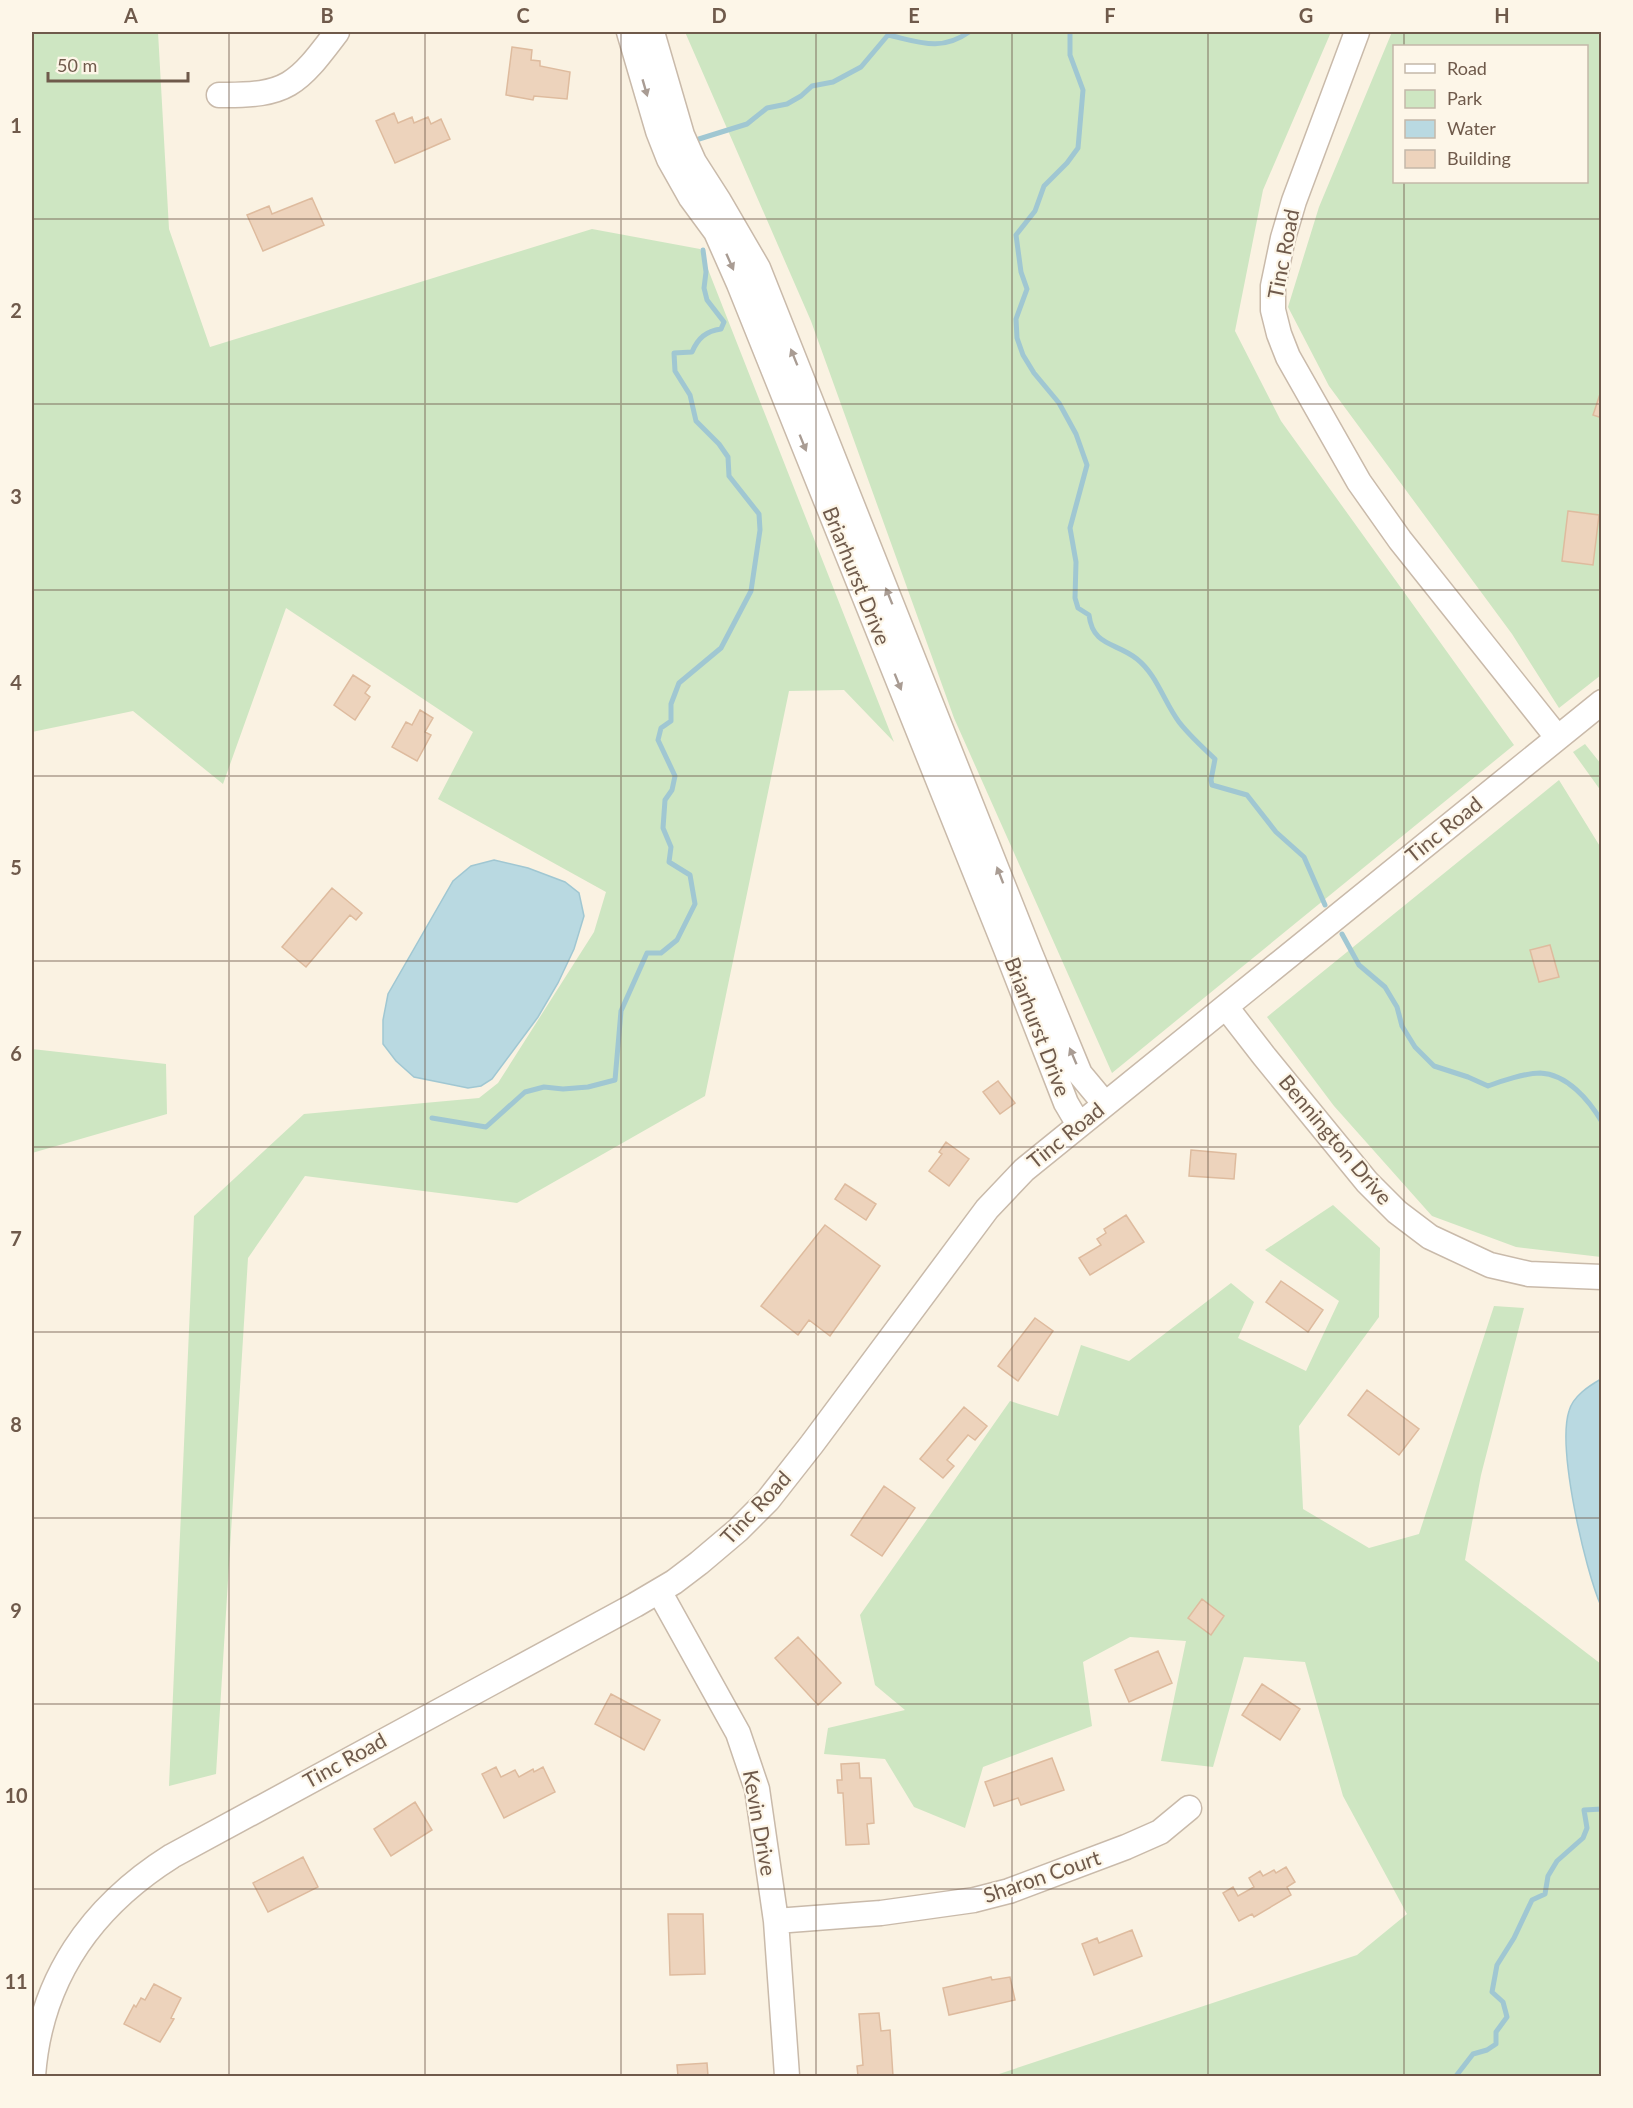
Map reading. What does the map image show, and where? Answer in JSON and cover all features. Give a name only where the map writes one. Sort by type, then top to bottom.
[{"type":"street","points":[[219,95],[250,95],[276,90],[290,84],[300,78],[337,32]]},
{"type":"street","name":"Briarhurst Drive","points":[[630,32],[658,131],[669,159],[691,198],[716,232],[739,284],[1066,1103],[1079,1125]]},
{"type":"street","name":"Briarhurst Drive","points":[[652,32],[682,135],[694,162],[758,268],[1034,964],[1080,1074],[1105,1104]]},
{"type":"street","name":"Tinc Road","points":[[33,2076],[36,2047],[44,2014],[68,1960],[102,1912],[127,1888],[149,1870],[392,1735],[659,1591],[691,1570],[723,1544],[768,1500],[987,1209],[1024,1170],[1557,737],[1400,540],[1359,482],[1288,357],[1279,333],[1273,310],[1273,286],[1283,238],[1294,201],[1357,32]]},
{"type":"street","points":[[1557,737],[1602,702]]},
{"type":"street","name":"Bennington Drive","points":[[1226,1007],[1367,1182],[1397,1212],[1430,1237],[1490,1265],[1529,1274],[1602,1277]]},
{"type":"street","name":"Kevin Drive","points":[[659,1591],[738,1733],[757,1789],[776,1921],[787,2076]]},
{"type":"street","name":"Sharon Court","points":[[776,1921],[881,1913],[974,1900],[1009,1891],[1160,1832],[1189,1808]]},
{"type":"green space","points":[[32,32],[158,32],[169,229],[210,347],[592,229],[700,249],[894,742],[844,690],[789,691],[705,1096],[517,1203],[305,1176],[248,1258],[216,1774],[169,1786],[194,1216],[304,1114],[479,1098],[498,1083],[594,932],[606,892],[438,799],[473,732],[286,608],[223,784],[133,711],[32,732]]},
{"type":"green space","points":[[685,32],[1331,32],[1263,190],[1235,331],[1281,421],[1514,745],[1112,1073],[954,718],[811,321]]},
{"type":"green space","points":[[1392,32],[1601,32],[1601,675],[1559,708],[1512,634],[1329,386],[1288,307],[1319,207]]},
{"type":"green space","points":[[1585,744],[1601,764],[1601,791],[1573,752]]},
{"type":"green space","points":[[1559,780],[1601,848],[1601,1257],[1516,1247],[1432,1216],[1334,1106],[1267,1017]]},
{"type":"green space","points":[[32,1049],[166,1064],[167,1114],[32,1153]]},
{"type":"green space","points":[[1333,1205],[1380,1248],[1379,1317],[1299,1426],[1303,1509],[1369,1548],[1419,1534],[1494,1306],[1524,1308],[1481,1475],[1465,1560],[1601,1664],[1601,2076],[993,2076],[1357,1955],[1407,1914],[1343,1796],[1305,1662],[1244,1657],[1213,1767],[1161,1761],[1186,1641],[1130,1637],[1083,1662],[1092,1726],[983,1767],[965,1828],[914,1807],[885,1759],[824,1754],[828,1728],[905,1710],[875,1685],[860,1615],[1010,1401],[1058,1416],[1081,1345],[1129,1361],[1231,1283],[1254,1302],[1238,1338],[1306,1371],[1339,1301],[1265,1250]]},
{"type":"water","points":[[494,860],[528,868],[565,882],[579,893],[584,916],[574,949],[538,1017],[492,1079],[481,1086],[468,1088],[414,1077],[396,1061],[383,1044],[383,1020],[388,994],[453,881],[471,866]]},
{"type":"water","points":[[1601,1379],[1601,1606],[1574,1509],[1566,1429],[1569,1411],[1574,1401],[1587,1388]]},
{"type":"building","points":[[512,47],[532,50],[531,60],[540,61],[540,66],[570,72],[567,99],[534,96],[533,100],[506,95]]},
{"type":"building","points":[[394,113],[398,123],[412,117],[414,123],[428,117],[431,124],[441,119],[450,139],[395,163],[376,121]]},
{"type":"building","points":[[312,198],[324,225],[263,251],[247,215],[269,206],[272,214]]},
{"type":"building","points":[[1602,388],[1602,418],[1593,415]]},
{"type":"building","points":[[1568,511],[1599,515],[1593,565],[1562,561]]},
{"type":"building","points":[[353,675],[370,686],[365,693],[370,697],[355,720],[334,705]]},
{"type":"building","points":[[420,710],[433,718],[425,732],[431,735],[417,761],[392,747],[406,722],[412,725]]},
{"type":"building","points":[[332,888],[362,913],[356,920],[350,915],[306,967],[282,947]]},
{"type":"building","points":[[1550,945],[1559,977],[1539,982],[1530,950]]},
{"type":"building","points":[[998,1081],[1015,1103],[1000,1114],[983,1092]]},
{"type":"building","points":[[946,1142],[969,1159],[949,1186],[929,1171],[942,1154],[939,1152]]},
{"type":"building","points":[[1191,1150],[1236,1154],[1234,1179],[1189,1176]]},
{"type":"building","points":[[845,1184],[876,1204],[866,1220],[835,1199]]},
{"type":"building","points":[[1126,1215],[1144,1242],[1090,1275],[1079,1258],[1101,1245],[1097,1239],[1106,1233],[1104,1229]]},
{"type":"building","points":[[825,1225],[880,1266],[830,1336],[809,1320],[798,1335],[761,1306]]},
{"type":"building","points":[[1281,1281],[1323,1310],[1308,1332],[1266,1302]]},
{"type":"building","points":[[1035,1318],[1053,1331],[1018,1381],[998,1366]]},
{"type":"building","points":[[1367,1390],[1419,1429],[1399,1455],[1348,1415]]},
{"type":"building","points":[[964,1407],[987,1426],[975,1440],[968,1435],[947,1460],[954,1466],[943,1478],[920,1459]]},
{"type":"building","points":[[884,1486],[915,1508],[882,1556],[851,1535]]},
{"type":"building","points":[[1202,1599],[1224,1616],[1211,1635],[1188,1618]]},
{"type":"building","points":[[798,1637],[841,1683],[818,1705],[775,1658]]},
{"type":"building","points":[[1158,1651],[1172,1683],[1129,1702],[1115,1670]]},
{"type":"building","points":[[1262,1684],[1300,1709],[1280,1740],[1242,1715]]},
{"type":"building","points":[[611,1694],[660,1720],[644,1750],[595,1724]]},
{"type":"building","points":[[1052,1758],[1064,1790],[1021,1805],[1018,1798],[994,1806],[985,1782]]},
{"type":"building","points":[[859,1763],[860,1778],[871,1778],[874,1823],[867,1824],[869,1844],[846,1845],[843,1793],[838,1793],[837,1780],[842,1780],[841,1764]]},
{"type":"building","points":[[496,1767],[501,1777],[515,1770],[519,1777],[533,1769],[534,1772],[543,1767],[555,1792],[504,1818],[482,1774]]},
{"type":"building","points":[[415,1802],[432,1830],[391,1856],[374,1829]]},
{"type":"building","points":[[303,1857],[318,1887],[268,1912],[253,1883]]},
{"type":"building","points":[[1286,1867],[1295,1882],[1287,1887],[1291,1895],[1254,1917],[1252,1914],[1239,1921],[1223,1893],[1233,1887],[1238,1896],[1254,1887],[1249,1878],[1260,1871],[1263,1876],[1274,1870],[1276,1873]]},
{"type":"building","points":[[668,1914],[703,1914],[705,1974],[670,1975]]},
{"type":"building","points":[[1132,1930],[1142,1956],[1094,1975],[1082,1944],[1097,1938],[1099,1943]]},
{"type":"building","points":[[991,1977],[992,1980],[1010,1977],[1015,2000],[949,2015],[943,1988]]},
{"type":"building","points":[[154,1984],[181,1998],[171,2018],[174,2019],[160,2042],[124,2024],[134,2005],[136,2007],[141,1998],[145,2000]]},
{"type":"building","points":[[879,2013],[881,2031],[890,2030],[893,2076],[858,2076],[857,2066],[863,2065],[859,2014]]},
{"type":"building","points":[[707,2063],[708,2076],[678,2076],[677,2065]]},
{"type":"waterway","points":[[699,139],[747,124],[767,108],[787,104],[812,86],[833,82],[861,67],[888,35],[939,44],[949,42],[969,32]]},
{"type":"waterway","points":[[1070,32],[1070,55],[1083,90],[1078,148],[1067,163],[1044,186],[1035,211],[1016,235],[1021,272],[1027,289],[1016,319],[1017,338],[1023,355],[1034,373],[1059,403],[1076,434],[1087,465],[1070,528],[1076,562],[1075,598],[1078,608],[1089,615],[1091,625],[1100,639],[1129,654],[1144,665],[1179,722],[1215,759],[1212,785],[1247,795],[1276,832],[1304,857],[1325,905]]},
{"type":"waterway","points":[[432,1118],[486,1127],[525,1092],[544,1087],[563,1089],[588,1087],[615,1080],[621,1011],[647,953],[661,953],[677,940],[695,904],[690,875],[669,862],[671,847],[663,828],[665,800],[672,790],[675,776],[658,740],[661,728],[671,721],[671,704],[679,683],[721,648],[751,591],[760,530],[759,514],[729,476],[728,457],[719,444],[696,421],[690,395],[675,371],[674,353],[692,352],[703,336],[721,329],[724,322],[707,300],[704,288],[706,272],[703,250]]},
{"type":"waterway","points":[[1342,934],[1359,965],[1385,987],[1397,1007],[1402,1026],[1415,1047],[1434,1066],[1488,1086],[1528,1074],[1550,1074],[1568,1083],[1584,1097],[1602,1122]]},
{"type":"waterway","points":[[1456,2076],[1473,2054],[1487,2050],[1496,2044],[1496,2032],[1507,2017],[1503,2002],[1492,1992],[1497,1965],[1514,1938],[1532,1900],[1545,1894],[1548,1876],[1557,1861],[1583,1838],[1587,1828],[1584,1810],[1602,1809]]}]
